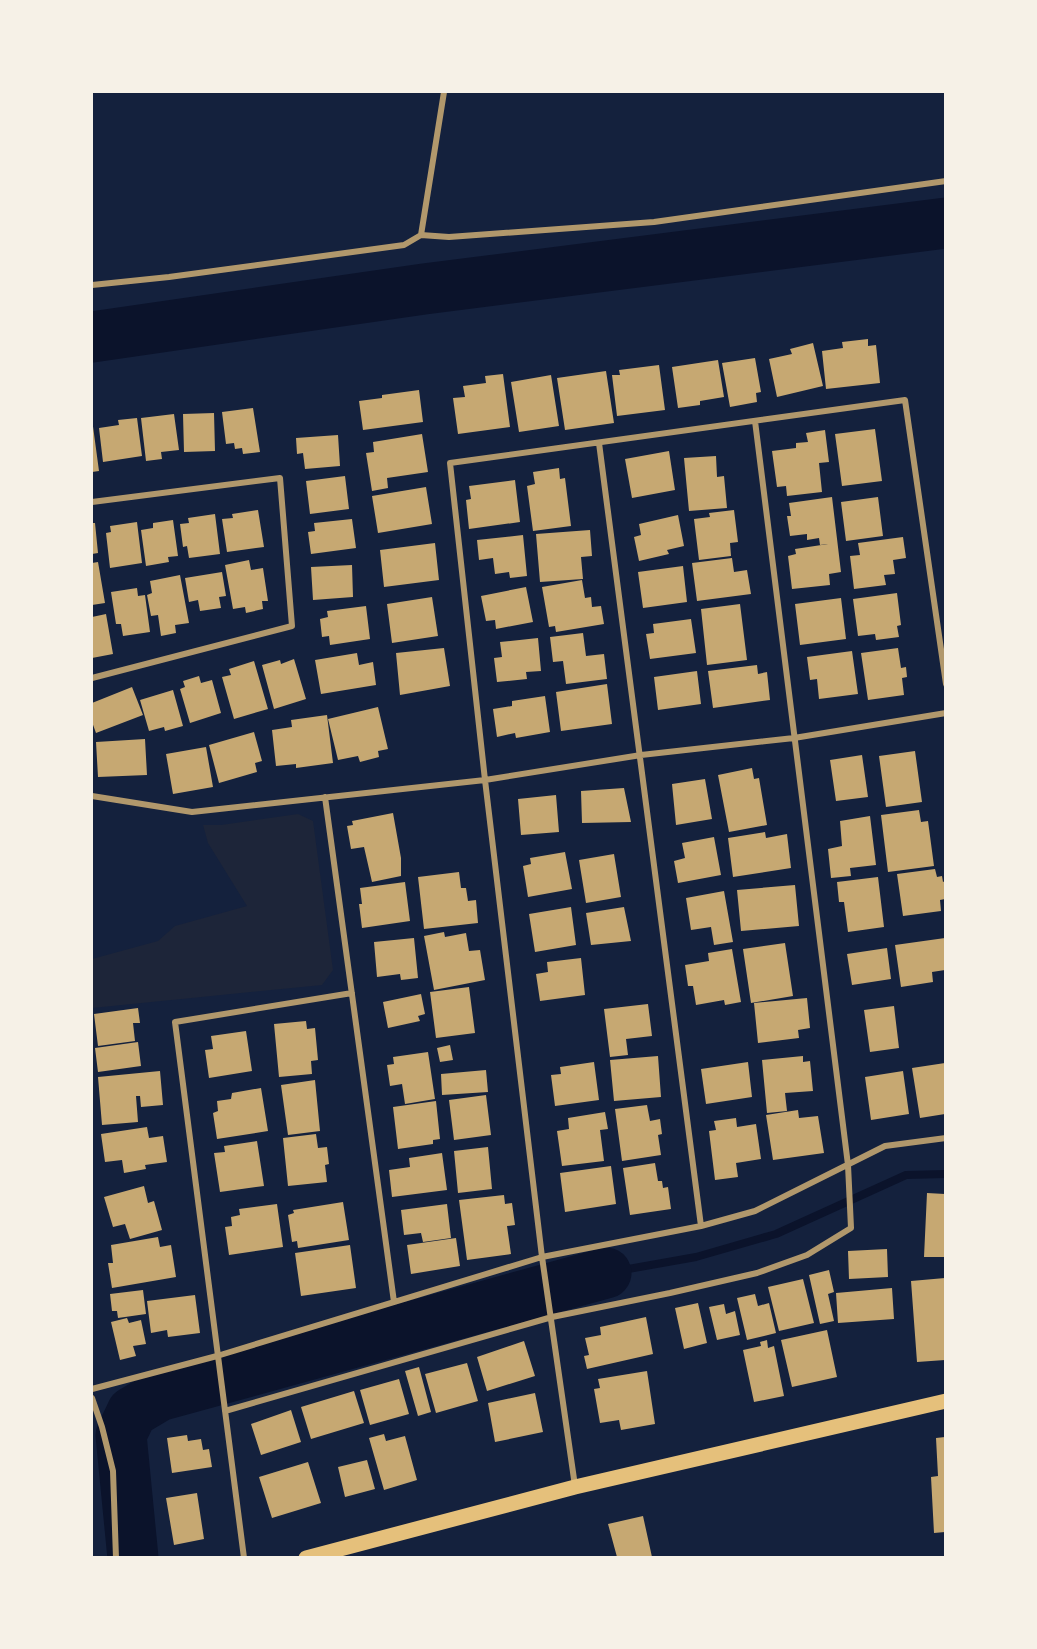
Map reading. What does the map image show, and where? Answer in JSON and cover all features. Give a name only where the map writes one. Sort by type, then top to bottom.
[{"type":"main road","points":[[306,1557],[575,1487],[945,1401]]},
{"type":"street","points":[[421,235],[444,92]]},
{"type":"street","points":[[92,285],[170,277],[404,245],[421,235],[449,237],[654,222],[945,181]]},
{"type":"street","points":[[575,1487],[543,1257],[485,780],[450,464],[905,400],[945,684]]},
{"type":"street","points":[[225,1411],[552,1317],[757,1273],[807,1255],[851,1228],[848,1165],[755,421]]},
{"type":"street","points":[[599,443],[701,1226]]},
{"type":"street","points":[[92,502],[280,478],[292,626],[92,678]]},
{"type":"street","points":[[92,796],[192,812],[485,780],[641,755],[794,738],[945,714]]},
{"type":"street","points":[[324,797],[394,1302]]},
{"type":"street","points":[[244,1557],[175,1023],[352,993]]},
{"type":"street","points":[[92,1389],[218,1356],[543,1257],[701,1226],[755,1211],[885,1146],[945,1138]]},
{"type":"street","points":[[92,1398],[113,1471],[116,1557]]},
{"type":"shaded area","points":[[298,814],[313,821],[333,970],[322,985],[92,1008],[92,959],[158,941],[175,926],[247,906],[208,843],[203,825],[221,825]]},
{"type":"building","points":[[868,339],[868,346],[876,345],[880,383],[826,389],[822,351],[843,348],[842,342]]},
{"type":"building","points":[[813,343],[823,386],[777,397],[769,359],[792,354],[790,349]]},
{"type":"building","points":[[755,358],[761,392],[756,393],[757,402],[730,407],[722,363]]},
{"type":"building","points":[[718,360],[724,397],[700,401],[700,405],[678,408],[672,367]]},
{"type":"building","points":[[659,365],[665,410],[617,416],[612,375],[620,375],[619,370]]},
{"type":"building","points":[[606,371],[614,423],[565,430],[557,378]]},
{"type":"building","points":[[503,374],[510,427],[458,434],[453,398],[465,397],[463,386],[486,383],[485,376]]},
{"type":"building","points":[[551,375],[559,426],[519,432],[511,382]]},
{"type":"building","points":[[419,390],[423,422],[363,430],[359,401]]},
{"type":"building","points":[[253,408],[260,452],[243,454],[242,448],[235,449],[234,443],[226,444],[222,412]]},
{"type":"building","points":[[214,413],[215,451],[184,452],[183,414]]},
{"type":"building","points":[[174,414],[179,450],[161,452],[162,459],[146,461],[141,418]]},
{"type":"building","points":[[137,418],[142,456],[103,462],[99,428],[119,425],[118,420]]},
{"type":"building","points":[[92,419],[99,471],[92,472]]},
{"type":"building","points":[[875,429],[882,481],[842,486],[835,434]]},
{"type":"building","points":[[825,430],[829,462],[819,463],[822,492],[787,496],[786,486],[777,487],[772,451],[796,448],[796,443],[808,442],[806,433]]},
{"type":"building","points":[[422,434],[428,472],[387,478],[388,488],[372,491],[366,453],[374,452],[373,442]]},
{"type":"building","points":[[338,435],[340,466],[305,469],[303,453],[297,454],[296,438]]},
{"type":"building","points":[[669,451],[675,490],[632,498],[625,459]]},
{"type":"building","points":[[716,456],[717,477],[724,476],[727,508],[689,511],[684,458]]},
{"type":"building","points":[[559,468],[560,479],[565,478],[571,526],[533,531],[527,486],[535,484],[533,472]]},
{"type":"building","points":[[345,476],[349,509],[310,514],[306,481]]},
{"type":"building","points":[[515,480],[520,522],[469,529],[466,500],[471,499],[469,486]]},
{"type":"building","points":[[426,487],[432,524],[378,533],[372,496]]},
{"type":"building","points":[[832,497],[841,572],[829,574],[830,585],[792,589],[788,556],[796,554],[795,549],[828,544],[820,545],[819,538],[807,540],[807,534],[790,536],[787,516],[791,516],[789,503]]},
{"type":"building","points":[[878,497],[883,536],[846,541],[841,502]]},
{"type":"building","points":[[258,510],[264,547],[227,552],[222,519],[233,518],[232,514]]},
{"type":"building","points":[[734,510],[738,542],[730,543],[731,556],[699,560],[694,519],[710,517],[709,513]]},
{"type":"building","points":[[215,514],[220,554],[189,558],[187,546],[183,547],[180,524],[189,523],[188,518]]},
{"type":"building","points":[[678,515],[684,546],[667,550],[669,554],[639,561],[634,537],[641,535],[639,524]]},
{"type":"building","points":[[352,519],[356,548],[311,554],[308,532],[315,531],[314,523]]},
{"type":"building","points":[[173,520],[178,556],[168,557],[169,562],[146,566],[141,530],[153,528],[153,523]]},
{"type":"building","points":[[137,522],[142,563],[110,568],[106,533],[111,532],[110,526]]},
{"type":"building","points":[[92,523],[95,523],[98,553],[92,554]]},
{"type":"building","points":[[590,530],[592,556],[581,557],[583,579],[540,582],[536,534]]},
{"type":"building","points":[[523,535],[527,576],[510,578],[509,572],[495,574],[493,558],[479,560],[477,540]]},
{"type":"building","points":[[903,537],[906,558],[893,560],[895,574],[884,575],[886,585],[854,589],[850,556],[860,555],[858,543]]},
{"type":"building","points":[[435,543],[439,580],[384,587],[380,550]]},
{"type":"building","points":[[732,558],[734,572],[747,570],[751,594],[697,601],[692,563]]},
{"type":"building","points":[[249,560],[251,570],[263,568],[268,601],[262,601],[263,609],[246,613],[245,607],[233,609],[225,565]]},
{"type":"building","points":[[98,562],[105,603],[92,605],[92,563]]},
{"type":"building","points":[[352,565],[353,597],[313,600],[311,567]]},
{"type":"building","points":[[683,566],[687,602],[643,608],[638,572]]},
{"type":"building","points":[[222,572],[226,596],[219,597],[221,608],[200,611],[198,600],[189,602],[185,578]]},
{"type":"building","points":[[180,575],[189,623],[175,625],[176,633],[161,636],[158,615],[151,616],[147,595],[152,593],[150,581]]},
{"type":"building","points":[[582,580],[585,598],[591,597],[592,607],[601,606],[604,624],[556,632],[555,626],[549,627],[542,587]]},
{"type":"building","points":[[526,587],[533,622],[496,629],[495,620],[486,621],[481,596]]},
{"type":"building","points":[[137,588],[138,596],[145,595],[150,632],[123,636],[121,624],[116,624],[111,592]]},
{"type":"building","points":[[897,593],[901,625],[897,626],[899,637],[876,640],[875,634],[858,636],[853,599]]},
{"type":"building","points":[[432,597],[438,636],[392,643],[387,604]]},
{"type":"building","points":[[841,598],[846,639],[800,645],[795,604]]},
{"type":"building","points":[[740,604],[747,660],[707,665],[701,609]]},
{"type":"building","points":[[366,606],[370,639],[330,645],[329,636],[322,637],[320,619],[328,617],[327,611]]},
{"type":"building","points":[[106,614],[113,654],[92,658],[92,617]]},
{"type":"building","points":[[691,619],[696,653],[650,659],[646,634],[654,633],[653,624]]},
{"type":"building","points":[[583,633],[586,656],[604,654],[607,679],[566,684],[563,661],[553,662],[550,637]]},
{"type":"building","points":[[538,638],[541,671],[526,672],[527,679],[497,682],[494,658],[502,657],[500,642]]},
{"type":"building","points":[[444,648],[450,686],[400,695],[396,653]]},
{"type":"building","points":[[898,648],[901,668],[906,667],[907,677],[902,678],[904,695],[868,700],[861,653]]},
{"type":"building","points":[[852,651],[858,694],[819,699],[817,679],[810,680],[807,657]]},
{"type":"building","points":[[357,653],[359,665],[373,662],[376,685],[321,694],[315,660]]},
{"type":"building","points":[[294,659],[306,699],[274,709],[262,665],[280,660],[281,664]]},
{"type":"building","points":[[254,661],[268,709],[234,719],[222,677],[231,675],[229,669]]},
{"type":"building","points":[[757,665],[758,674],[767,672],[770,700],[713,708],[708,671]]},
{"type":"building","points":[[697,671],[701,704],[658,710],[654,677]]},
{"type":"building","points":[[199,676],[201,683],[212,680],[221,713],[190,723],[180,689],[185,687],[183,681]]},
{"type":"building","points":[[607,684],[612,724],[561,731],[556,692]]},
{"type":"building","points":[[132,687],[143,715],[96,733],[92,722],[92,703]]},
{"type":"building","points":[[173,690],[183,726],[165,731],[164,727],[149,731],[140,700]]},
{"type":"building","points":[[545,696],[550,732],[516,738],[515,733],[497,737],[493,709],[512,706],[512,701]]},
{"type":"building","points":[[378,707],[388,749],[378,751],[379,757],[360,762],[358,756],[338,760],[328,719]]},
{"type":"building","points":[[327,715],[333,763],[296,768],[296,764],[276,766],[272,730],[292,727],[291,720]]},
{"type":"building","points":[[254,732],[262,761],[255,763],[257,772],[219,783],[209,745]]},
{"type":"building","points":[[145,739],[147,775],[98,777],[96,742]]},
{"type":"building","points":[[206,747],[213,787],[173,794],[166,754]]},
{"type":"building","points":[[915,751],[922,802],[886,807],[879,756]]},
{"type":"building","points":[[862,755],[868,797],[836,801],[830,760]]},
{"type":"building","points":[[752,768],[754,779],[759,778],[767,825],[729,832],[718,775]]},
{"type":"building","points":[[705,779],[712,819],[676,825],[672,784]]},
{"type":"building","points":[[624,788],[631,822],[582,823],[581,791]]},
{"type":"building","points":[[556,795],[559,832],[521,835],[518,799]]},
{"type":"building","points":[[919,810],[921,822],[928,821],[934,866],[888,872],[881,815]]},
{"type":"building","points":[[393,813],[401,858],[401,876],[372,882],[364,847],[351,849],[347,826],[353,825],[352,821]]},
{"type":"building","points":[[870,816],[876,865],[850,868],[851,876],[831,878],[828,849],[842,846],[840,821]]},
{"type":"building","points":[[765,832],[766,838],[787,834],[791,868],[733,877],[728,838]]},
{"type":"building","points":[[714,837],[721,875],[678,883],[674,861],[685,858],[682,843]]},
{"type":"building","points":[[565,852],[572,889],[528,897],[523,866],[531,864],[530,858]]},
{"type":"building","points":[[614,854],[621,897],[586,903],[579,860]]},
{"type":"building","points":[[935,869],[937,877],[942,876],[943,882],[945,881],[945,899],[940,900],[941,911],[903,916],[897,874]]},
{"type":"building","points":[[459,872],[461,888],[466,888],[468,901],[476,900],[478,923],[424,929],[418,877]]},
{"type":"building","points":[[878,877],[884,927],[848,932],[844,902],[839,902],[837,882]]},
{"type":"building","points":[[405,882],[410,921],[362,928],[360,888]]},
{"type":"building","points":[[795,885],[799,926],[741,931],[737,890]]},
{"type":"building","points":[[724,891],[733,942],[714,945],[711,927],[691,930],[686,898]]},
{"type":"building","points":[[571,907],[576,945],[535,952],[529,914]]},
{"type":"building","points":[[624,907],[631,941],[591,945],[586,913]]},
{"type":"building","points":[[444,932],[445,937],[466,933],[469,951],[480,950],[485,980],[434,990],[424,936]]},
{"type":"building","points":[[414,938],[418,978],[401,980],[400,974],[377,977],[374,942]]},
{"type":"building","points":[[945,938],[945,970],[932,972],[933,982],[901,987],[895,945]]},
{"type":"building","points":[[785,943],[793,996],[751,1003],[743,949]]},
{"type":"building","points":[[887,948],[891,979],[852,985],[847,954]]},
{"type":"building","points":[[732,949],[741,1002],[725,1005],[724,1000],[696,1005],[693,986],[688,986],[685,965],[709,961],[708,953]]},
{"type":"building","points":[[581,958],[585,995],[540,1001],[536,974],[548,972],[547,962]]},
{"type":"building","points":[[469,987],[475,1033],[436,1038],[430,992]]},
{"type":"building","points":[[421,994],[425,1014],[418,1016],[420,1021],[388,1028],[383,1002]]},
{"type":"building","points":[[807,998],[810,1028],[798,1030],[799,1038],[758,1043],[754,1003]]},
{"type":"building","points":[[648,1004],[652,1036],[626,1039],[628,1055],[610,1057],[604,1009]]},
{"type":"building","points":[[894,1006],[899,1048],[870,1052],[864,1010]]},
{"type":"building","points":[[138,1008],[140,1023],[133,1023],[135,1041],[98,1046],[94,1014]]},
{"type":"building","points":[[306,1021],[307,1029],[315,1028],[318,1060],[311,1061],[312,1074],[279,1077],[274,1024]]},
{"type":"building","points":[[246,1031],[252,1071],[209,1078],[205,1050],[213,1049],[211,1036]]},
{"type":"building","points":[[138,1042],[141,1066],[98,1072],[95,1048]]},
{"type":"building","points":[[450,1045],[453,1060],[440,1062],[437,1048]]},
{"type":"building","points":[[428,1052],[435,1099],[405,1104],[402,1084],[390,1086],[387,1065],[394,1064],[393,1057]]},
{"type":"building","points":[[658,1056],[661,1097],[614,1101],[610,1060]]},
{"type":"building","points":[[803,1056],[803,1062],[810,1061],[813,1091],[785,1093],[787,1111],[767,1113],[762,1060]]},
{"type":"building","points":[[594,1062],[599,1100],[555,1106],[551,1075],[561,1074],[560,1067]]},
{"type":"building","points":[[748,1062],[752,1097],[706,1104],[701,1069]]},
{"type":"building","points":[[945,1063],[945,1114],[920,1118],[912,1068]]},
{"type":"building","points":[[486,1070],[488,1092],[442,1095],[441,1074]]},
{"type":"building","points":[[160,1071],[163,1105],[141,1107],[140,1096],[136,1096],[138,1122],[102,1125],[98,1077]]},
{"type":"building","points":[[903,1071],[909,1114],[871,1120],[865,1077]]},
{"type":"building","points":[[315,1080],[320,1131],[288,1135],[281,1085]]},
{"type":"building","points":[[261,1088],[268,1131],[217,1139],[213,1113],[218,1111],[217,1101],[231,1099],[232,1093]]},
{"type":"building","points":[[486,1095],[491,1135],[454,1140],[449,1100]]},
{"type":"building","points":[[436,1101],[440,1139],[433,1140],[433,1144],[398,1149],[393,1107]]},
{"type":"building","points":[[647,1105],[650,1121],[660,1119],[662,1134],[658,1135],[661,1155],[622,1161],[615,1109]]},
{"type":"building","points":[[798,1110],[799,1118],[818,1116],[824,1153],[773,1160],[766,1115]]},
{"type":"building","points":[[605,1112],[608,1129],[600,1130],[604,1161],[562,1166],[557,1131],[569,1129],[568,1118]]},
{"type":"building","points":[[736,1118],[737,1127],[756,1124],[761,1159],[736,1163],[738,1177],[715,1180],[709,1131],[716,1130],[714,1121]]},
{"type":"building","points":[[147,1127],[149,1138],[163,1136],[167,1162],[145,1165],[146,1169],[124,1173],[122,1160],[105,1162],[101,1134]]},
{"type":"building","points":[[316,1134],[318,1148],[327,1147],[329,1164],[325,1165],[327,1182],[288,1186],[283,1138]]},
{"type":"building","points":[[257,1141],[264,1186],[220,1192],[214,1153],[225,1152],[224,1146]]},
{"type":"building","points":[[488,1147],[492,1189],[458,1193],[454,1151]]},
{"type":"building","points":[[442,1153],[447,1190],[392,1197],[389,1170],[410,1167],[409,1158]]},
{"type":"building","points":[[655,1163],[658,1181],[662,1181],[663,1188],[668,1187],[671,1209],[630,1215],[623,1168]]},
{"type":"building","points":[[611,1166],[616,1204],[565,1212],[560,1173]]},
{"type":"building","points":[[144,1186],[148,1203],[154,1201],[162,1230],[130,1239],[125,1224],[113,1227],[104,1197]]},
{"type":"building","points":[[927,1193],[945,1194],[945,1257],[924,1257]]},
{"type":"building","points":[[504,1195],[505,1204],[512,1203],[515,1225],[507,1226],[511,1254],[467,1260],[459,1200]]},
{"type":"building","points":[[343,1202],[349,1240],[298,1248],[297,1241],[292,1242],[288,1215],[294,1213],[293,1210]]},
{"type":"building","points":[[277,1204],[283,1247],[229,1255],[225,1227],[232,1226],[231,1217],[240,1215],[239,1209]]},
{"type":"building","points":[[447,1204],[451,1238],[423,1242],[421,1233],[404,1235],[401,1210]]},
{"type":"building","points":[[158,1237],[160,1247],[171,1245],[176,1277],[112,1288],[108,1263],[113,1263],[111,1245]]},
{"type":"building","points":[[456,1238],[460,1266],[411,1274],[407,1245]]},
{"type":"building","points":[[350,1245],[356,1288],[301,1296],[295,1253]]},
{"type":"building","points":[[887,1249],[888,1277],[849,1279],[848,1251]]},
{"type":"building","points":[[829,1270],[834,1292],[828,1294],[834,1321],[820,1324],[809,1275]]},
{"type":"building","points":[[945,1278],[945,1360],[917,1362],[911,1281]]},
{"type":"building","points":[[803,1279],[814,1323],[779,1331],[768,1287]]},
{"type":"building","points":[[892,1288],[894,1319],[838,1323],[836,1293]]},
{"type":"building","points":[[143,1290],[146,1314],[118,1318],[117,1311],[112,1311],[110,1294]]},
{"type":"building","points":[[755,1294],[758,1306],[769,1303],[776,1333],[747,1340],[737,1298]]},
{"type":"building","points":[[195,1295],[200,1333],[168,1337],[167,1330],[151,1333],[147,1301]]},
{"type":"building","points":[[698,1303],[707,1343],[684,1349],[675,1308]]},
{"type":"building","points":[[724,1304],[726,1314],[735,1311],[740,1335],[717,1340],[709,1307]]},
{"type":"building","points":[[646,1317],[653,1354],[587,1369],[584,1356],[589,1355],[585,1338],[601,1335],[600,1327]]},
{"type":"building","points":[[127,1318],[129,1323],[141,1320],[146,1344],[133,1346],[136,1356],[120,1360],[111,1322]]},
{"type":"building","points":[[827,1330],[837,1377],[792,1387],[781,1340]]},
{"type":"building","points":[[767,1340],[768,1348],[774,1346],[784,1396],[754,1402],[743,1350],[761,1346],[760,1342]]},
{"type":"building","points":[[524,1341],[535,1376],[487,1391],[477,1357]]},
{"type":"building","points":[[467,1363],[478,1401],[436,1413],[425,1374]]},
{"type":"building","points":[[419,1367],[431,1412],[418,1416],[405,1371]]},
{"type":"building","points":[[647,1371],[655,1424],[621,1430],[619,1420],[600,1423],[594,1389],[600,1388],[598,1379]]},
{"type":"building","points":[[399,1379],[409,1414],[370,1425],[360,1390]]},
{"type":"building","points":[[354,1391],[364,1423],[311,1439],[301,1407]]},
{"type":"building","points":[[535,1393],[543,1432],[495,1442],[488,1403]]},
{"type":"building","points":[[291,1410],[301,1442],[261,1455],[251,1424]]},
{"type":"building","points":[[384,1434],[386,1441],[405,1436],[417,1480],[384,1490],[369,1438]]},
{"type":"building","points":[[187,1435],[188,1441],[201,1439],[203,1450],[209,1449],[212,1467],[172,1473],[167,1438]]},
{"type":"building","points":[[945,1437],[945,1532],[934,1533],[931,1477],[938,1476],[936,1438]]},
{"type":"building","points":[[367,1460],[375,1489],[345,1497],[338,1467]]},
{"type":"building","points":[[308,1462],[321,1503],[272,1518],[259,1477]]},
{"type":"building","points":[[197,1493],[204,1539],[174,1545],[166,1498]]},
{"type":"building","points":[[643,1516],[652,1557],[617,1557],[608,1524]]},
{"type":"waterway","points":[[92,337],[424,289],[946,223]]},
{"type":"waterway","points":[[606,1273],[696,1257],[776,1234],[906,1175],[946,1174]]},
{"type":"waterway","points":[[133,1558],[121,1435],[132,1412],[159,1396],[606,1273]]}]
